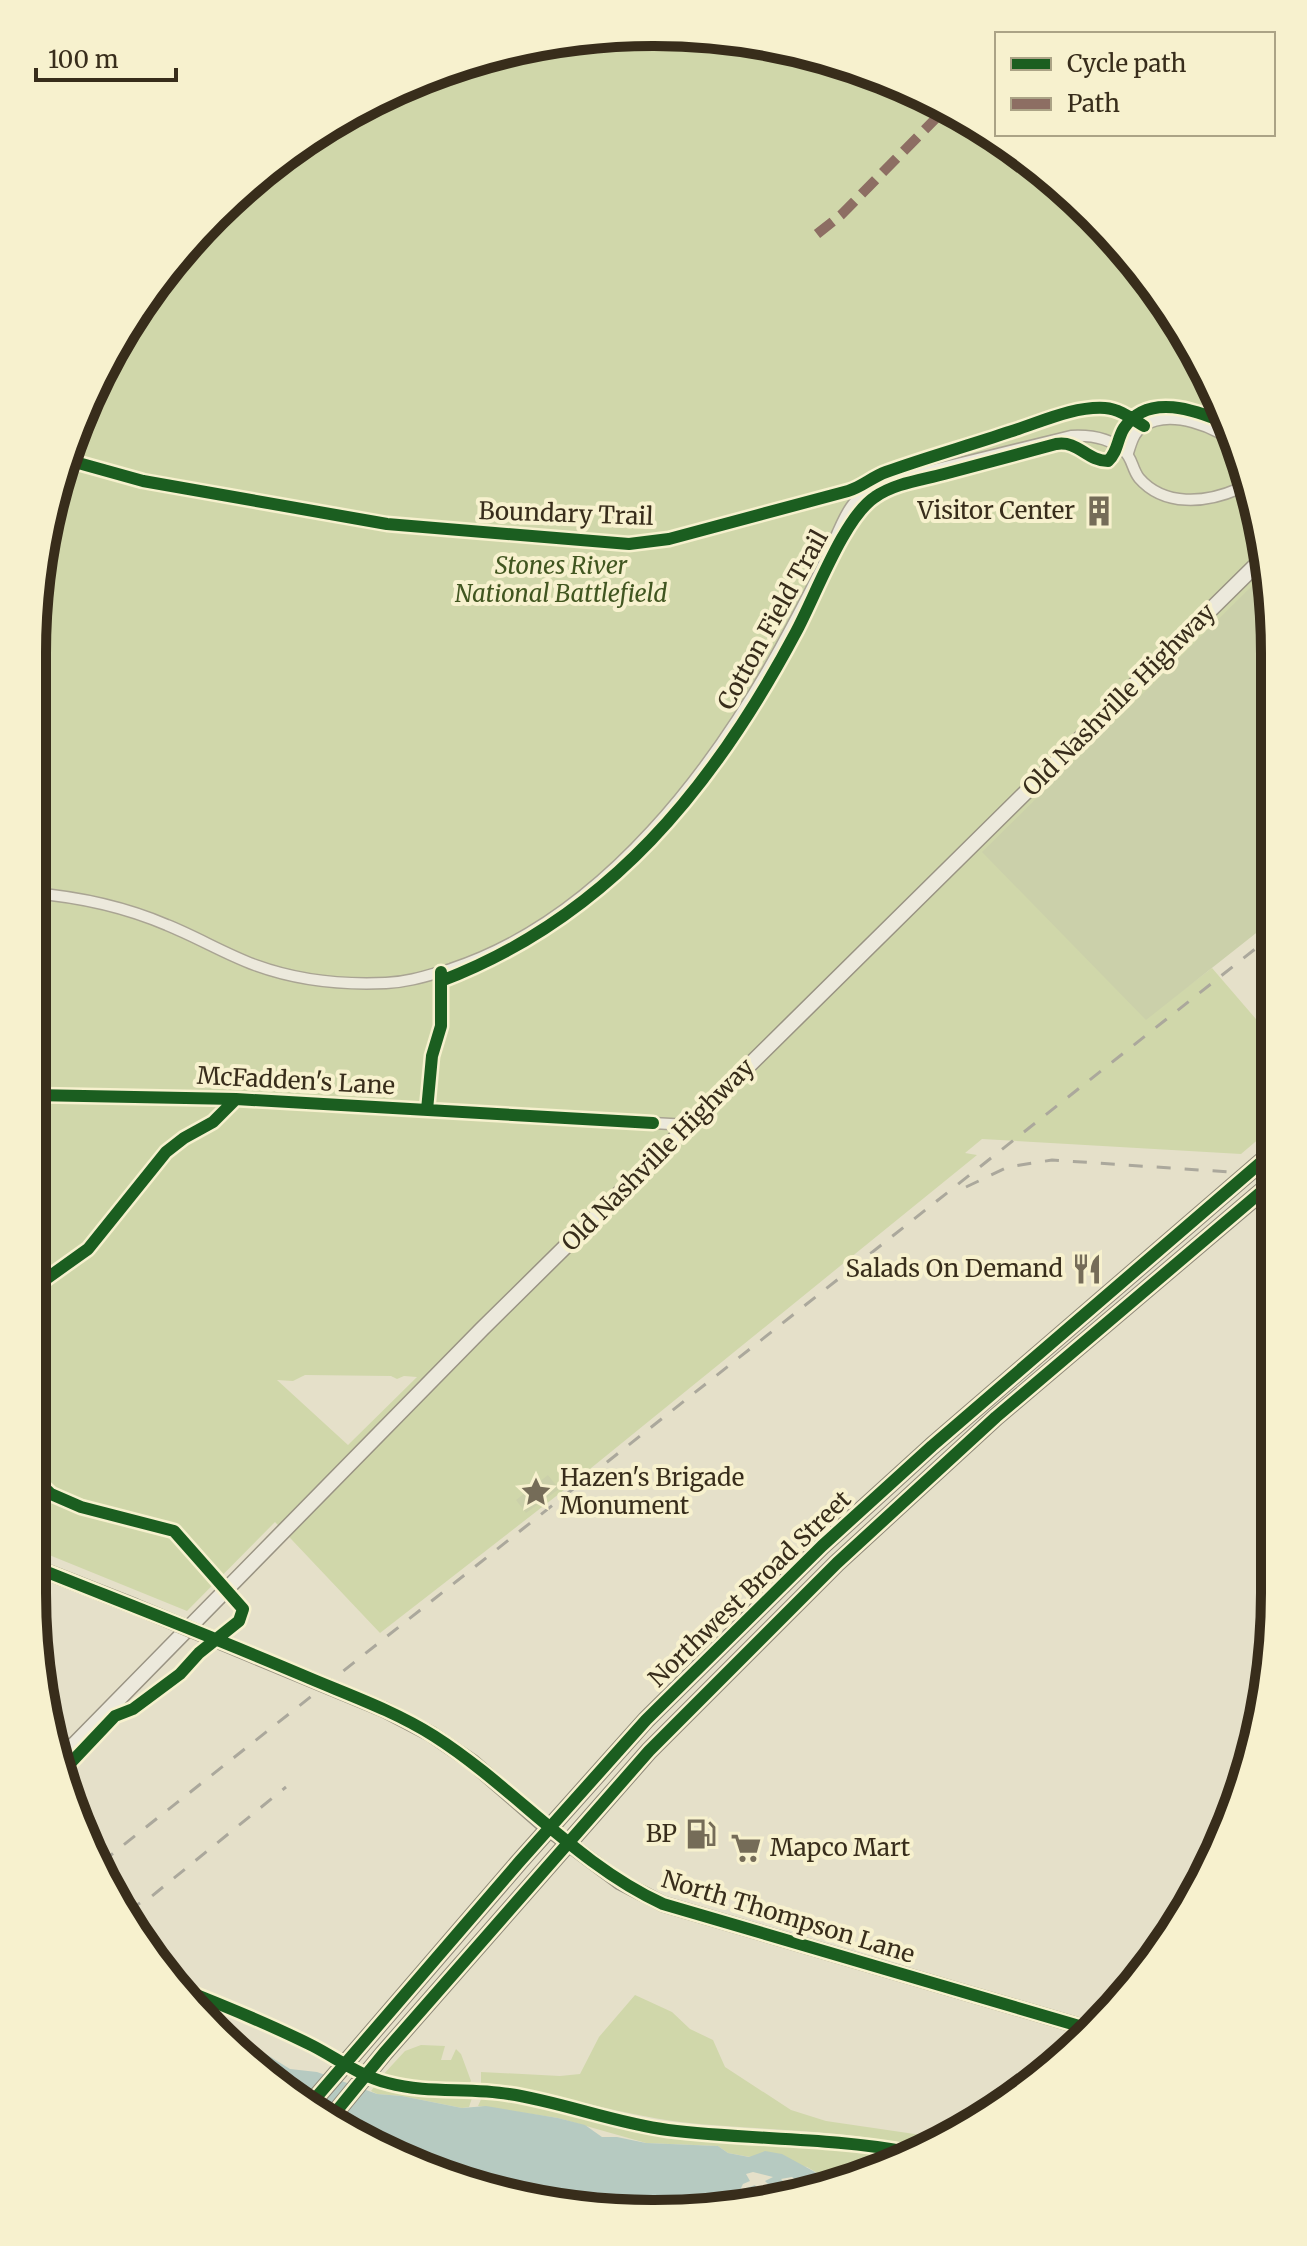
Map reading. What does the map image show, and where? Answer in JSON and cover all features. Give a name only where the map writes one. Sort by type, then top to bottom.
[{"type":"main road","name":"Old Nashville Highway","points":[[67,1751],[454,1357],[1255,566]]},
{"type":"main road","name":"Northwest Broad Street","points":[[316,2098],[646,1720],[822,1546],[932,1446],[1261,1162]]},
{"type":"main road","name":"Northwest Broad Street","points":[[337,2111],[568,1841],[649,1751],[770,1629],[947,1462],[1261,1192]]},
{"type":"main road","points":[[1167,1243],[1181,1260]]},
{"type":"main road","points":[[1030,1361],[1044,1377]]},
{"type":"main road","points":[[932,1446],[947,1462]]},
{"type":"main road","points":[[822,1546],[837,1563]]},
{"type":"main road","name":"North Thompson Lane","points":[[46,1571],[385,1710],[431,1734],[472,1762],[549,1829],[620,1882],[663,1904],[1079,2026]]},
{"type":"main road","points":[[754,1614],[770,1629]]},
{"type":"street","points":[[1219,432],[1167,420],[1144,426],[1135,435],[1128,453],[1132,468],[1151,488],[1179,499],[1197,501],[1214,498],[1238,488]]},
{"type":"street","points":[[46,895],[88,900],[129,911],[166,924],[255,965],[318,980],[404,981],[420,979],[473,961],[527,933],[573,901],[626,857],[661,821],[740,713],[791,629],[850,508],[865,492],[884,482],[1060,437],[1095,437],[1128,453]]},
{"type":"street","name":"McFadden's Lane","points":[[46,1095],[236,1099],[688,1125]]},
{"type":"green space","name":"Stones River National Battlefield","points":[[614,47],[693,47],[733,51],[811,67],[886,92],[922,109],[991,148],[1023,172],[1083,224],[1110,253],[1159,316],[1180,350],[1215,421],[1229,458],[1249,535],[1258,592],[1253,587],[1145,1019],[1212,968],[1261,1025],[1261,1137],[1241,1154],[982,1139],[965,1153],[977,1155],[564,1490],[380,1633],[275,1522],[187,1611],[46,1554],[47,614],[51,574],[67,496],[92,421],[109,385],[148,316],[172,284],[224,224],[253,197],[316,148],[350,127],[421,92],[458,78],[574,51]],"holes":[[[305,1375],[391,1376],[397,1379],[417,1377],[348,1445],[277,1380],[293,1381]]]},
{"type":"green space","points":[[1252,586],[1258,592],[1261,654],[1261,929],[1146,1020],[982,852]]},
{"type":"green space","points":[[548,1475],[559,1489],[526,1513],[516,1500]]},
{"type":"green space","points":[[635,1995],[672,2012],[690,2029],[713,2040],[725,2067],[791,2110],[826,2121],[925,2136],[906,2145],[829,2133],[680,2122],[557,2097],[481,2088],[481,2072],[560,2076],[580,2074],[599,2037]]},
{"type":"green space","points":[[421,2045],[445,2046],[441,2060],[451,2060],[456,2049],[461,2054],[471,2081],[466,2088],[410,2085],[381,2077],[405,2051]]},
{"type":"green space","points":[[377,2083],[415,2092],[472,2098],[469,2107],[462,2108],[377,2094],[371,2091]]},
{"type":"green space","points":[[483,2095],[584,2113],[631,2129],[888,2153],[822,2176],[807,2167],[728,2153],[718,2146],[646,2143],[558,2118],[478,2106]]},
{"type":"shaded area","points":[[248,2045],[290,2069],[317,2072],[377,2094],[462,2108],[486,2106],[558,2118],[585,2125],[602,2137],[646,2143],[718,2146],[728,2153],[749,2157],[765,2151],[782,2154],[822,2176],[798,2182],[792,2177],[781,2179],[785,2183],[779,2184],[781,2186],[766,2189],[769,2185],[765,2181],[773,2177],[753,2172],[746,2174],[750,2181],[743,2184],[739,2192],[742,2193],[654,2200],[574,2195],[504,2180],[421,2154],[350,2119],[316,2098]]},
{"type":"shaded area","points":[[755,2185],[758,2190],[744,2193],[744,2189]]},
{"type":"railway","points":[[107,1858],[1261,944]]},
{"type":"railway","points":[[966,1187],[1008,1167],[1052,1160],[1261,1174]]},
{"type":"railway","points":[[134,1907],[152,1896],[286,1787]]},
{"type":"marked path","points":[[817,234],[841,215],[937,117]]},
{"type":"cycle path","name":"Cotton Field Trail","points":[[441,981],[501,954],[556,921],[606,883],[651,840],[692,793],[730,742],[796,632],[841,539],[863,507],[875,497],[909,482],[1056,444],[1070,445],[1094,458],[1108,461],[1124,428],[1146,410],[1173,407],[1214,419]]},
{"type":"cycle path","name":"Boundary Trail","points":[[77,463],[143,481],[387,524],[629,544],[669,539],[848,491],[886,472],[1068,412],[1110,409],[1144,426]]},
{"type":"cycle path","points":[[427,1110],[432,1056],[441,1026],[441,972]]},
{"type":"cycle path","points":[[46,1095],[236,1099],[653,1123]]},
{"type":"cycle path","points":[[46,1279],[88,1249],[166,1152],[213,1122],[236,1099]]},
{"type":"cycle path","points":[[316,2098],[646,1720],[822,1546],[932,1446],[1261,1162]]},
{"type":"cycle path","points":[[337,2111],[649,1751],[837,1563],[996,1417],[1261,1192]]},
{"type":"cycle path","points":[[46,1489],[81,1507],[174,1531],[243,1609],[239,1621],[199,1653],[180,1674],[133,1709],[115,1716],[71,1763]]},
{"type":"cycle path","points":[[46,1572],[402,1718],[463,1756],[602,1868],[663,1904],[1079,2026]]},
{"type":"cycle path","points":[[200,1996],[280,2030],[359,2072],[388,2083],[509,2094],[668,2130],[895,2150]]},
{"type":"place","name":"Visitor Center","points":[[1099,511]]},
{"type":"place","name":"Salads On Demand","points":[[1087,1269]]},
{"type":"place","name":"Hazen's Brigade Monument","points":[[536,1492]]},
{"type":"place","name":"BP","points":[[701,1834]]},
{"type":"place","name":"Mapco Mart","points":[[746,1848]]}]
